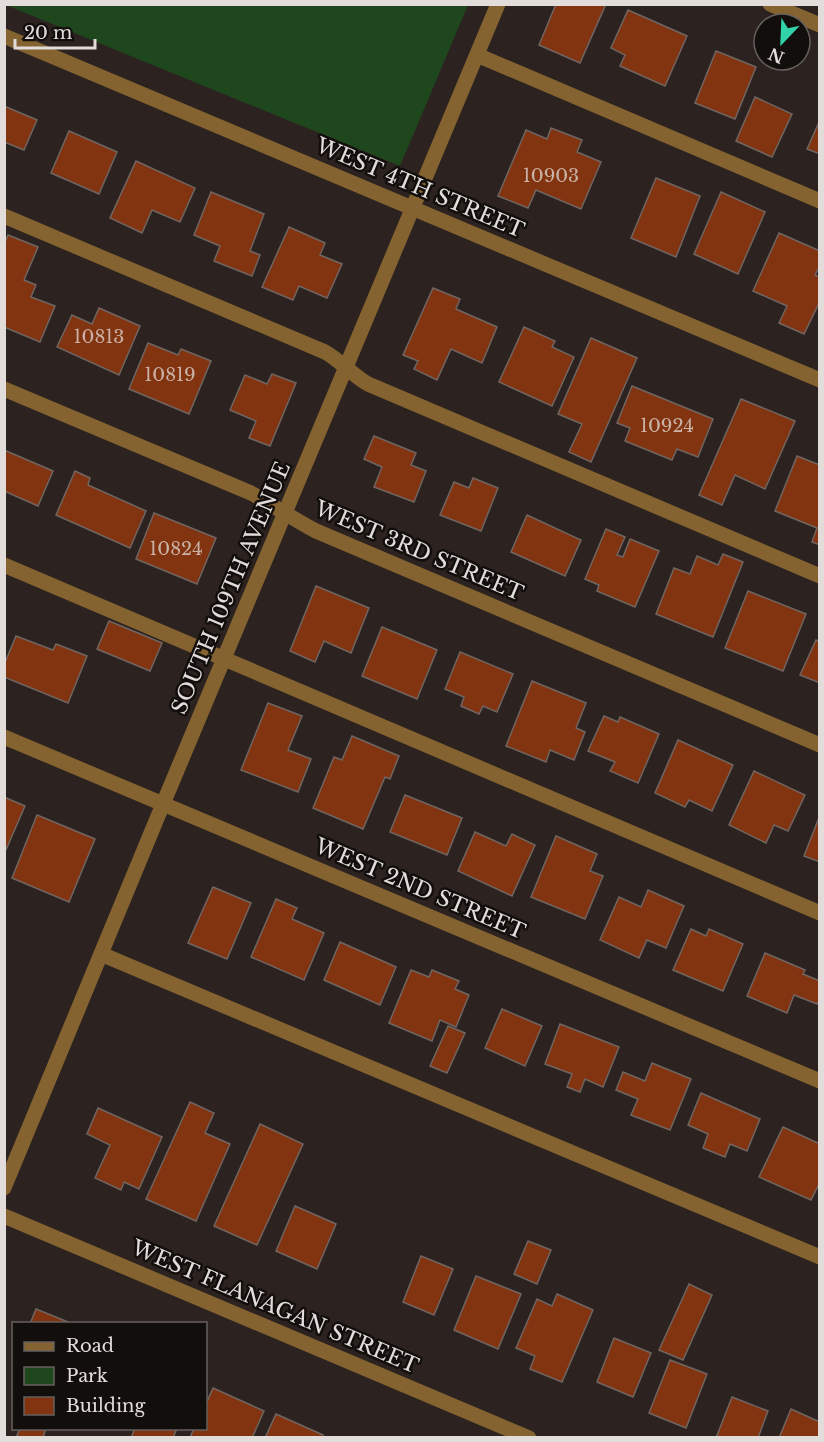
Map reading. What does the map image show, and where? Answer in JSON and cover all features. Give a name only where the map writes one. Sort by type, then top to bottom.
[{"type":"street","name":"SOUTH 109TH AVENUE","points":[[4,1188],[498,4]]},
{"type":"street","points":[[770,4],[819,25]]},
{"type":"street","name":"WEST 4TH STREET","points":[[4,36],[819,380]]},
{"type":"street","points":[[477,55],[819,201]]},
{"type":"street","points":[[4,216],[325,352],[368,384],[819,576]]},
{"type":"street","name":"WEST 3RD STREET","points":[[4,389],[251,493],[316,531],[819,745]]},
{"type":"street","points":[[4,565],[819,913]]},
{"type":"street","name":"WEST 2ND STREET","points":[[4,737],[819,1081]]},
{"type":"street","points":[[101,954],[819,1257]]},
{"type":"street","name":"WEST FLANAGAN STREET","points":[[4,1216],[529,1437]]},
{"type":"green space","points":[[468,4],[400,166],[6,5]]},
{"type":"building","points":[[556,4],[606,4],[580,63],[539,45]]},
{"type":"building","points":[[628,10],[687,36],[665,86],[620,66],[625,55],[611,48]]},
{"type":"building","points":[[716,51],[752,65],[752,72],[754,72],[735,119],[695,103]]},
{"type":"building","points":[[755,97],[792,114],[772,157],[736,141]]},
{"type":"building","points":[[4,106],[37,120],[24,150],[4,142]]},
{"type":"building","points":[[820,120],[820,154],[807,149]]},
{"type":"building","points":[[551,128],[582,140],[577,152],[601,162],[581,209],[536,190],[528,208],[498,196],[526,130],[547,139]]},
{"type":"building","points":[[69,131],[117,152],[99,194],[51,173]]},
{"type":"building","points":[[136,161],[195,188],[180,222],[152,210],[142,233],[110,218]]},
{"type":"building","points":[[656,178],[700,196],[676,257],[631,238]]},
{"type":"building","points":[[211,192],[264,214],[250,251],[260,255],[252,276],[214,261],[220,246],[194,235]]},
{"type":"building","points":[[721,192],[765,212],[738,274],[694,254]]},
{"type":"building","points":[[289,227],[325,243],[320,255],[342,264],[327,298],[299,286],[293,300],[262,287]]},
{"type":"building","points":[[779,233],[820,251],[820,265],[815,275],[820,277],[820,301],[804,334],[779,323],[787,306],[753,291]]},
{"type":"building","points":[[8,235],[38,247],[24,280],[36,285],[31,297],[55,306],[40,342],[4,327],[4,245]]},
{"type":"building","points":[[433,288],[460,299],[456,309],[497,327],[482,363],[451,349],[437,380],[414,369],[418,361],[403,355]]},
{"type":"building","points":[[99,308],[140,326],[119,375],[57,347],[72,315],[92,324]]},
{"type":"building","points":[[524,327],[555,341],[552,347],[574,357],[552,406],[499,382]]},
{"type":"building","points":[[591,338],[637,358],[591,462],[569,452],[582,424],[558,414]]},
{"type":"building","points":[[148,343],[178,355],[181,349],[211,361],[189,414],[129,389]]},
{"type":"building","points":[[272,374],[296,383],[270,446],[249,438],[256,421],[230,410],[245,375],[267,384]]},
{"type":"building","points":[[632,386],[713,419],[698,457],[677,449],[672,460],[625,441],[630,428],[617,423]]},
{"type":"building","points":[[741,399],[795,421],[765,489],[735,475],[722,505],[699,495]]},
{"type":"building","points":[[374,436],[416,453],[411,465],[426,471],[414,502],[374,487],[382,467],[364,459]]},
{"type":"building","points":[[4,450],[53,471],[38,506],[4,491]]},
{"type":"building","points":[[797,456],[820,465],[820,545],[812,542],[817,528],[775,511]]},
{"type":"building","points":[[75,471],[90,478],[88,485],[146,511],[130,548],[56,515]]},
{"type":"building","points":[[473,478],[498,488],[481,531],[440,515],[454,482],[469,488]]},
{"type":"building","points":[[154,513],[216,538],[197,584],[136,559]]},
{"type":"building","points":[[527,515],[581,540],[565,576],[511,552]]},
{"type":"building","points":[[606,529],[625,537],[617,555],[623,557],[630,539],[659,551],[635,607],[597,591],[599,585],[585,579]]},
{"type":"building","points":[[723,554],[743,562],[713,637],[656,614],[674,568],[690,574],[697,556],[718,565]]},
{"type":"building","points":[[316,586],[369,608],[351,653],[324,641],[315,662],[290,651]]},
{"type":"building","points":[[748,591],[806,614],[783,671],[725,648]]},
{"type":"building","points":[[109,621],[162,643],[150,671],[97,649]]},
{"type":"building","points":[[382,627],[437,650],[417,699],[362,676]]},
{"type":"building","points":[[16,636],[53,650],[56,644],[87,656],[68,703],[4,677],[4,665]]},
{"type":"building","points":[[816,640],[820,642],[820,683],[800,675]]},
{"type":"building","points":[[460,652],[513,674],[497,712],[483,706],[479,714],[461,706],[464,697],[445,689]]},
{"type":"building","points":[[532,681],[586,703],[576,728],[585,732],[574,760],[550,750],[546,762],[506,746]]},
{"type":"building","points":[[268,703],[302,716],[288,750],[311,759],[298,792],[241,770]]},
{"type":"building","points":[[604,716],[618,722],[620,717],[659,734],[638,783],[610,771],[615,762],[588,751]]},
{"type":"building","points":[[352,736],[399,756],[390,779],[385,777],[363,829],[313,808],[334,757],[342,760]]},
{"type":"building","points":[[678,740],[733,765],[712,811],[689,800],[685,807],[655,793]]},
{"type":"building","points":[[754,771],[805,795],[788,831],[774,825],[766,843],[729,825]]},
{"type":"building","points":[[405,795],[462,818],[447,855],[390,832]]},
{"type":"building","points":[[4,797],[25,806],[5,852],[4,852]]},
{"type":"building","points":[[37,815],[95,839],[69,902],[12,878]]},
{"type":"building","points":[[820,815],[820,862],[804,856]]},
{"type":"building","points":[[475,832],[506,846],[512,834],[535,845],[512,896],[458,871]]},
{"type":"building","points":[[556,836],[597,854],[590,871],[603,876],[585,919],[531,897]]},
{"type":"building","points":[[213,887],[251,903],[227,959],[188,943]]},
{"type":"building","points":[[648,890],[684,906],[666,948],[647,940],[639,958],[600,940],[619,897],[641,907]]},
{"type":"building","points":[[276,899],[297,908],[292,919],[324,933],[304,980],[251,957]]},
{"type":"building","points":[[691,929],[706,936],[709,929],[743,944],[723,991],[673,970]]},
{"type":"building","points":[[340,942],[396,967],[380,1005],[324,980]]},
{"type":"building","points":[[765,953],[805,970],[803,974],[820,981],[820,999],[817,1004],[794,995],[787,1013],[747,996]]},
{"type":"building","points":[[411,970],[429,977],[432,970],[459,981],[455,989],[469,995],[456,1027],[440,1020],[432,1041],[389,1023]]},
{"type":"building","points":[[502,1009],[542,1026],[525,1066],[485,1048]]},
{"type":"building","points":[[560,1024],[619,1047],[603,1087],[585,1079],[580,1092],[567,1087],[572,1074],[545,1064]]},
{"type":"building","points":[[448,1026],[465,1033],[447,1073],[430,1066]]},
{"type":"building","points":[[652,1063],[691,1079],[670,1130],[631,1115],[638,1099],[616,1090],[623,1072],[645,1081]]},
{"type":"building","points":[[701,1093],[760,1119],[747,1151],[730,1144],[725,1157],[703,1148],[708,1134],[688,1125]]},
{"type":"building","points":[[190,1102],[214,1113],[205,1133],[230,1144],[196,1221],[146,1199]]},
{"type":"building","points":[[98,1108],[162,1137],[139,1189],[124,1182],[121,1190],[95,1178],[110,1145],[87,1134]]},
{"type":"building","points":[[260,1124],[303,1144],[257,1245],[214,1226]]},
{"type":"building","points":[[783,1127],[820,1144],[820,1182],[811,1200],[759,1177]]},
{"type":"building","points":[[295,1206],[336,1224],[317,1269],[276,1251]]},
{"type":"building","points":[[528,1241],[551,1250],[537,1284],[514,1274]]},
{"type":"building","points":[[421,1256],[453,1269],[434,1315],[403,1302]]},
{"type":"building","points":[[476,1276],[521,1294],[498,1349],[454,1330]]},
{"type":"building","points":[[689,1284],[712,1295],[683,1360],[659,1350]]},
{"type":"building","points":[[557,1294],[593,1310],[562,1382],[530,1369],[535,1356],[516,1348],[537,1299],[552,1306]]},
{"type":"building","points":[[36,1309],[68,1322],[31,1322]]},
{"type":"building","points":[[614,1338],[651,1353],[633,1397],[597,1382]]},
{"type":"building","points":[[670,1360],[707,1374],[686,1428],[649,1413]]},
{"type":"building","points":[[213,1388],[264,1411],[252,1438],[190,1438],[193,1430],[207,1430],[207,1402]]},
{"type":"building","points":[[732,1397],[768,1411],[758,1438],[716,1438]]},
{"type":"building","points":[[791,1409],[820,1422],[820,1438],[779,1438]]},
{"type":"building","points":[[276,1414],[323,1435],[322,1438],[265,1438]]},
{"type":"building","points":[[19,1430],[45,1430],[43,1438],[16,1438]]},
{"type":"building","points":[[134,1430],[176,1430],[173,1438],[131,1438]]}]
